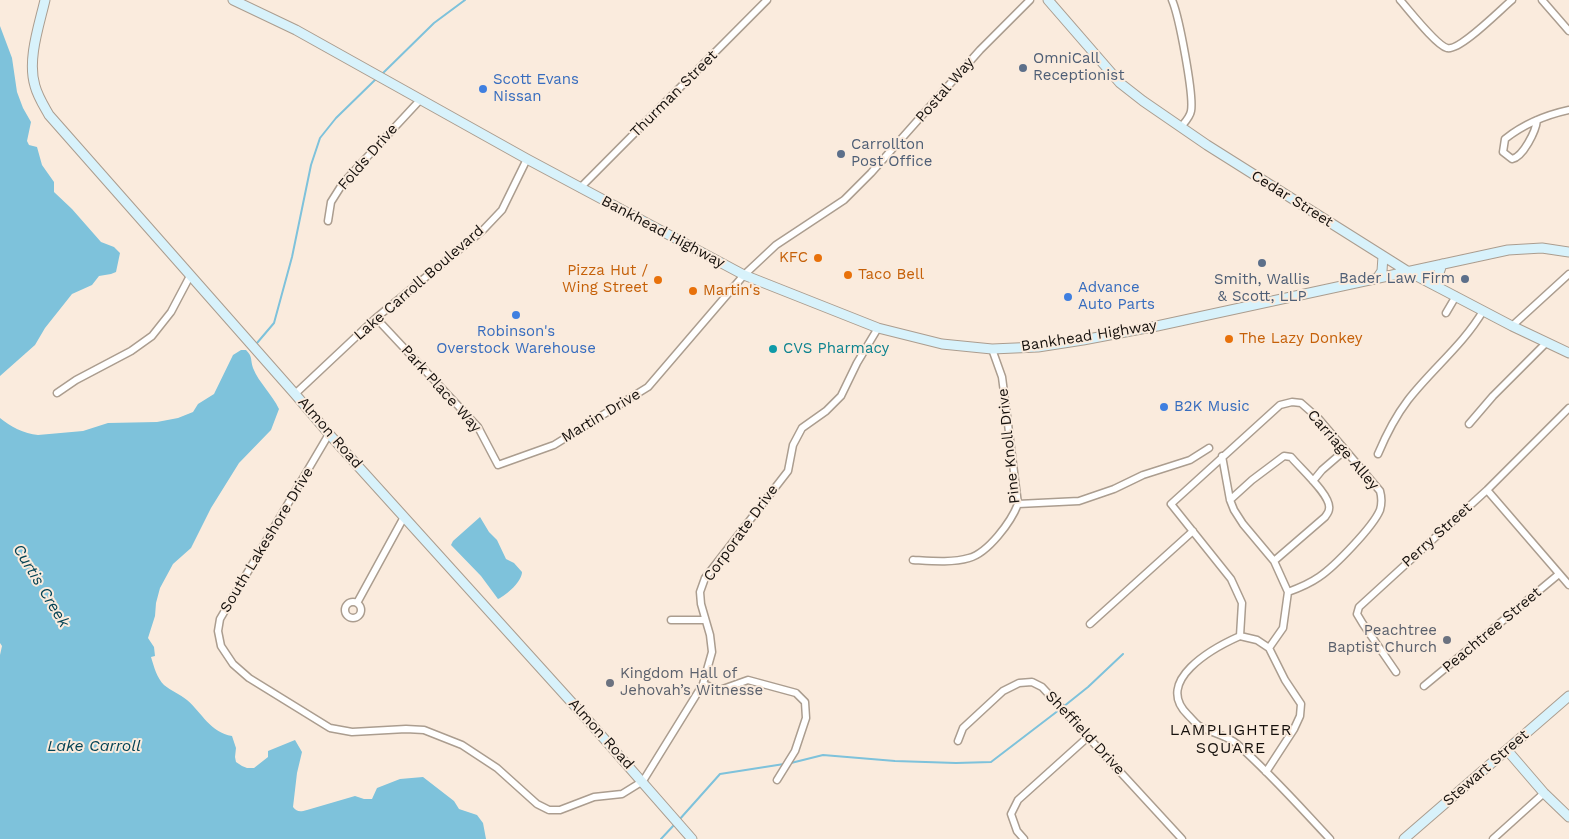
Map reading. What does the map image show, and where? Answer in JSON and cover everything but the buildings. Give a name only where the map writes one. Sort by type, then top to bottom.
[{"type":"street","name":"Almon Road","points":[[45,0],[32,72],[40,98],[49,115],[62,132],[296,394],[329,434],[643,781],[692,839]]},
{"type":"street","name":"Bankhead Highway","points":[[233,0],[296,30],[580,188],[744,275],[878,328],[942,344],[992,348],[1038,347],[1157,326],[1508,250],[1542,248],[1569,252]]},
{"type":"street","name":"Thurman Street","points":[[580,188],[767,0]]},
{"type":"street","name":"Postal Way","points":[[744,275],[776,245],[844,200],[871,174],[980,50],[1030,0]]},
{"type":"street","name":"Cedar Street","points":[[1048,0],[1120,83],[1181,127],[1407,271],[1512,326],[1569,353]]},
{"type":"street","points":[[1172,0],[1185,55],[1191,104],[1188,118],[1181,127]]},
{"type":"street","points":[[1400,0],[1435,39],[1446,48],[1454,48],[1512,0]]},
{"type":"street","points":[[1542,0],[1569,31]]},
{"type":"street","name":"Folds Drive","points":[[328,221],[331,202],[343,183],[420,100]]},
{"type":"street","points":[[1537,120],[1534,134],[1517,159],[1507,156],[1503,152],[1505,139],[1519,128],[1537,120],[1554,113],[1569,110]]},
{"type":"street","name":"Lake Carroll Boulevard","points":[[296,394],[376,318],[483,230],[502,210],[527,159]]},
{"type":"street","points":[[1378,277],[1382,271],[1383,256]]},
{"type":"street","points":[[1439,287],[1437,279],[1442,264]]},
{"type":"street","points":[[1512,326],[1569,274]]},
{"type":"street","name":"Martin Drive","points":[[498,465],[554,445],[648,387],[744,275]]},
{"type":"street","points":[[57,393],[76,380],[131,351],[152,336],[171,312],[190,276]]},
{"type":"street","points":[[1446,314],[1456,296]]},
{"type":"street","points":[[1378,454],[1392,422],[1408,400],[1466,337],[1483,311]]},
{"type":"street","name":"Park Place Way","points":[[376,318],[478,427],[498,465]]},
{"type":"street","name":"Corporate Drive","points":[[643,781],[703,684],[712,652],[710,635],[700,598],[705,578],[788,470],[793,445],[802,428],[826,411],[841,396],[857,363],[878,328]]},
{"type":"street","points":[[1469,424],[1493,396],[1546,343]]},
{"type":"street","name":"Pine Knoll Drive","points":[[913,560],[970,558],[989,546],[1005,528],[1013,517],[1018,504],[1006,400],[1002,378],[992,348]]},
{"type":"street","name":"Carriage Alley","points":[[1193,531],[1171,504],[1280,405],[1292,402],[1301,403],[1312,413],[1380,491],[1382,499],[1375,519],[1356,542],[1321,576],[1304,586],[1288,592]]},
{"type":"street","name":"Perry Street","points":[[1396,672],[1357,614],[1358,607],[1487,490],[1569,408]]},
{"type":"street","name":"South Lakeshore Drive","points":[[329,434],[220,620],[218,631],[221,646],[233,664],[249,678],[330,728],[352,732],[424,730],[462,745],[497,768],[536,804],[550,810],[560,810],[594,797],[622,794],[643,781]]},
{"type":"street","points":[[1018,504],[1079,501],[1114,489],[1143,475],[1190,460],[1208,448]]},
{"type":"street","points":[[1312,481],[1344,451]]},
{"type":"street","points":[[1222,456],[1230,500],[1234,510],[1243,524],[1274,561],[1288,592],[1283,628],[1269,648]]},
{"type":"street","points":[[1230,500],[1258,475],[1284,456],[1291,457],[1328,501],[1329,509],[1326,517],[1274,561]]},
{"type":"street","points":[[1487,490],[1569,585]]},
{"type":"street","points":[[357,603],[404,517]]},
{"type":"street","points":[[1090,624],[1193,531],[1231,579],[1235,587],[1242,603],[1240,636]]},
{"type":"street","name":"Peachtree Street","points":[[1424,686],[1559,574]]},
{"type":"street","points":[[671,620],[705,620]]},
{"type":"street","points":[[1266,772],[1294,729],[1300,716],[1301,704],[1285,680],[1269,648],[1257,640],[1240,636],[1214,649],[1192,665],[1184,674],[1177,691],[1181,708],[1199,726],[1235,742],[1330,839]]},
{"type":"street","points":[[703,684],[720,690],[748,680],[796,693],[806,702],[806,718],[795,751],[777,780]]},
{"type":"street","name":"Sheffield Drive","points":[[958,741],[963,728],[1003,691],[1019,683],[1032,682],[1042,687],[1182,839]]},
{"type":"street","name":"Stewart Street","points":[[1404,839],[1569,696]]},
{"type":"street","points":[[1024,839],[1017,831],[1011,814],[1018,800],[1088,737]]},
{"type":"street","points":[[1507,750],[1569,818]]},
{"type":"street","points":[[1493,839],[1544,792]]},
{"type":"water","points":[[0,26],[12,58],[17,92],[31,122],[27,141],[29,145],[37,147],[42,165],[54,182],[54,192],[101,242],[114,247],[120,253],[116,272],[99,276],[92,285],[72,294],[45,328],[35,345],[0,376]]},
{"type":"water","name":"Lake Carroll","points":[[241,350],[246,350],[250,354],[253,368],[279,409],[271,430],[239,463],[211,508],[191,548],[173,564],[160,588],[155,616],[148,638],[154,647],[155,656],[151,657],[158,676],[164,685],[187,700],[218,731],[232,736],[236,748],[236,762],[242,766],[254,768],[268,757],[268,751],[295,740],[302,752],[297,773],[293,807],[297,811],[305,811],[355,796],[372,799],[377,788],[400,779],[423,777],[454,801],[459,809],[477,815],[483,823],[486,839],[0,839],[0,655],[2,646],[0,643],[0,418],[18,429],[38,435],[83,431],[108,423],[157,422],[178,418],[193,412],[198,404],[214,394],[233,355]]},
{"type":"water","points":[[480,517],[489,532],[497,540],[506,559],[514,563],[522,572],[520,579],[513,587],[498,599],[481,576],[451,545]]},
{"type":"waterway","points":[[381,75],[434,23],[465,0]]},
{"type":"waterway","points":[[257,343],[274,323],[292,257],[311,165],[320,138],[336,118],[377,78]]},
{"type":"waterway","points":[[1063,707],[1088,687],[1123,654]]},
{"type":"waterway","points":[[791,763],[823,755],[895,761],[991,762],[1059,710]]},
{"type":"waterway","points":[[679,820],[720,774],[784,764]]},
{"type":"waterway","points":[[661,839],[674,825]]},
{"type":"place","name":"OmniCall Receptionist","points":[[1023,68]]},
{"type":"place","name":"Scott Evans Nissan","points":[[483,89]]},
{"type":"place","name":"Carrollton Post Office","points":[[841,154]]},
{"type":"place","name":"KFC","points":[[818,258]]},
{"type":"place","name":"Smith, Wallis & Scott, LLP","points":[[1262,263]]},
{"type":"place","name":"Taco Bell","points":[[848,275]]},
{"type":"place","name":"Bader Law Firm","points":[[1465,279]]},
{"type":"place","name":"Pizza Hut / Wing Street","points":[[658,280]]},
{"type":"place","name":"Martin's","points":[[693,291]]},
{"type":"place","name":"Advance Auto Parts","points":[[1068,297]]},
{"type":"place","name":"Robinson's Overstock Warehouse","points":[[516,315]]},
{"type":"place","name":"The Lazy Donkey","points":[[1229,339]]},
{"type":"place","name":"CVS Pharmacy","points":[[773,349]]},
{"type":"place","name":"B2K Music","points":[[1164,407]]},
{"type":"place","name":"Peachtree Baptist Church","points":[[1447,640]]},
{"type":"place","name":"Kingdom Hall of Jehovah’s Witnesse","points":[[610,683]]},
{"type":"district","name":"LAMPLIGHTER SQUARE","points":[[1231,739]]},
{"type":"water label","name":"Curtis Creek","points":[[41,586]]}]
